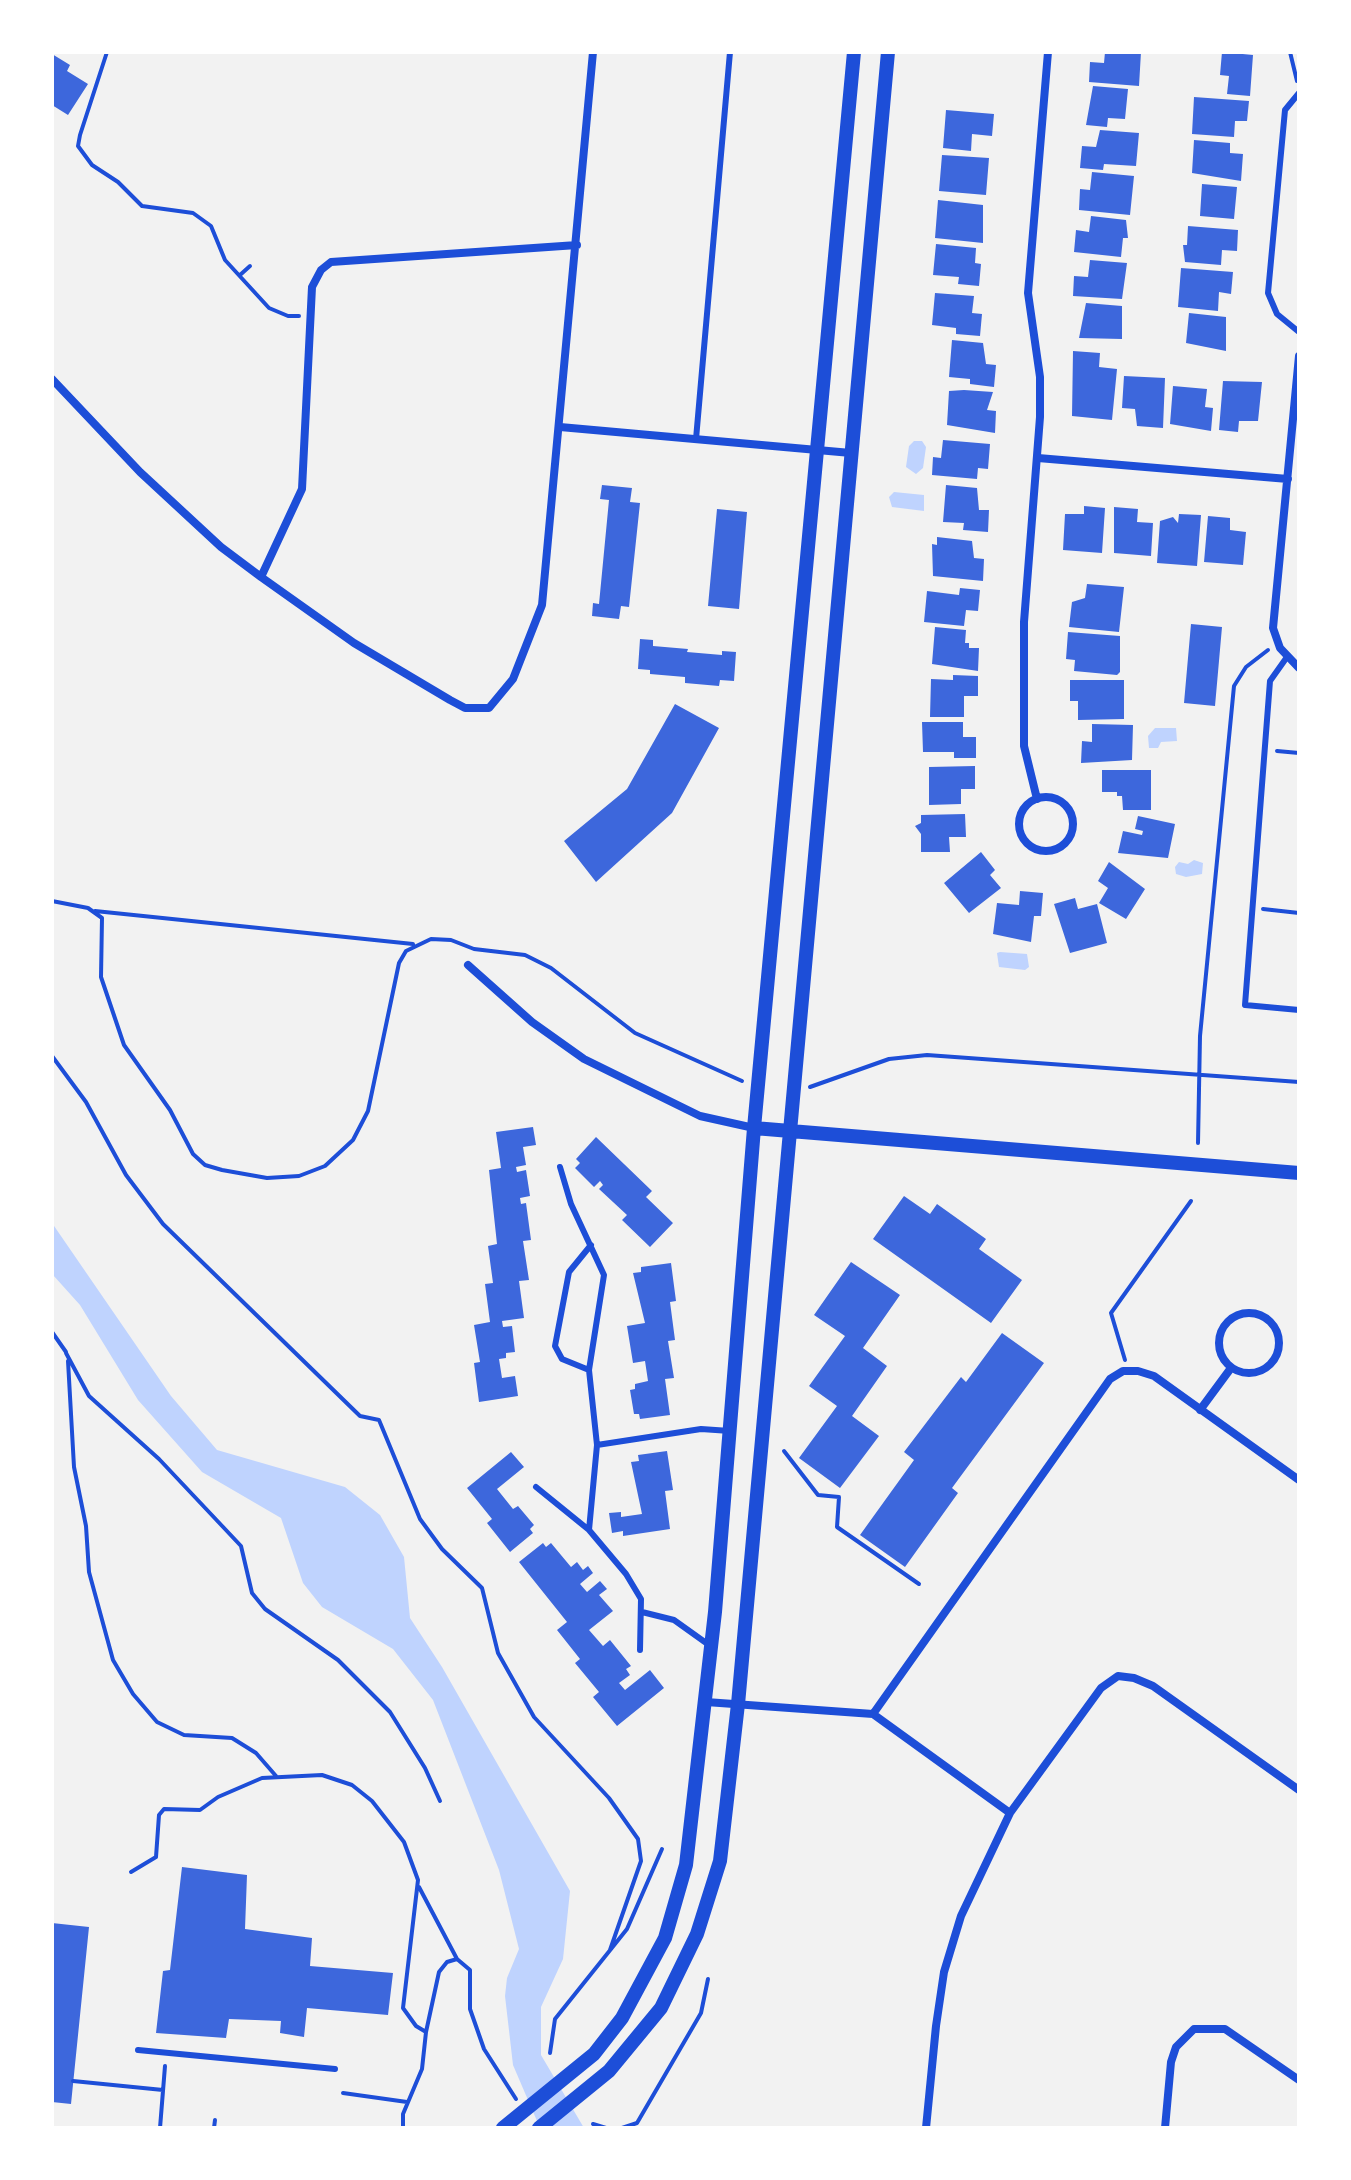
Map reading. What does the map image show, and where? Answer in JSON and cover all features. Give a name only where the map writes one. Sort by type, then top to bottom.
[{"type":"street","points":[[52,379],[140,472],[221,547],[354,643],[465,708],[489,708],[513,679],[542,605],[593,52]]},
{"type":"street","points":[[503,2128],[594,2054],[630,2006],[665,1938],[686,1865],[706,1702],[754,1128],[854,52]]},
{"type":"street","points":[[539,2128],[609,2071],[661,2008],[706,1911],[720,1861],[738,1704],[787,1131],[888,52]]},
{"type":"street","points":[[1037,799],[1025,759],[1024,715],[1024,622],[1038,458],[1040,377],[1028,293],[1048,52]]},
{"type":"street","points":[[261,577],[302,489],[314,278],[331,262],[577,245]]},
{"type":"street","points":[[1299,356],[1274,607],[1277,643],[1299,668]]},
{"type":"street","points":[[560,427],[851,453]]},
{"type":"street","points":[[1038,458],[1288,479]]},
{"type":"street","points":[[1037,799],[1058,800],[1071,813],[1072,832],[1068,841],[1052,851],[1032,847],[1021,833],[1023,811],[1037,799]]},
{"type":"street","points":[[468,965],[532,1022],[584,1059],[700,1116],[754,1128],[1299,1173]]},
{"type":"street","points":[[1250,1313],[1272,1323],[1279,1347],[1266,1369],[1252,1374],[1231,1368],[1219,1350],[1223,1326],[1239,1314],[1250,1313]]},
{"type":"street","points":[[1200,1410],[1231,1368]]},
{"type":"street","points":[[873,1714],[1110,1379],[1128,1370],[1154,1376],[1299,1480]]},
{"type":"street","points":[[926,2128],[944,1972],[961,1916],[1010,1813],[1101,1688],[1118,1676],[1134,1678],[1153,1686],[1299,1790]]},
{"type":"street","points":[[706,1702],[873,1714],[1010,1813]]},
{"type":"street","points":[[1165,2128],[1171,2062],[1176,2047],[1194,2029],[1225,2029],[1299,2080]]},
{"type":"lane","points":[[696,439],[730,52]]},
{"type":"lane","points":[[1299,93],[1285,110],[1268,293],[1277,314],[1299,332]]},
{"type":"lane","points":[[1287,657],[1270,681],[1245,1005],[1299,1010]]},
{"type":"lane","points":[[560,1167],[571,1204],[604,1275],[589,1370],[597,1445],[589,1530]]},
{"type":"lane","points":[[589,1370],[562,1359],[555,1346],[569,1272],[591,1245]]},
{"type":"lane","points":[[597,1445],[701,1429],[730,1431]]},
{"type":"lane","points":[[536,1487],[589,1530],[635,1586],[642,1612],[640,1650]]},
{"type":"lane","points":[[642,1612],[674,1620],[711,1647]]},
{"type":"lane","points":[[138,2050],[335,2069]]},
{"type":"path","points":[[107,52],[78,146],[92,165],[118,182],[142,206],[193,213],[211,226],[225,260],[269,308],[288,316],[313,316]]},
{"type":"path","points":[[1290,52],[1299,87]]},
{"type":"path","points":[[240,275],[250,266]]},
{"type":"path","points":[[1198,1143],[1198,1074],[1234,686],[1236,677],[1246,667],[1277,643]]},
{"type":"path","points":[[1265,750],[1299,753]]},
{"type":"path","points":[[52,901],[95,911],[415,944],[438,938],[474,949],[525,955],[551,968],[635,1033],[733,1080],[759,1083]]},
{"type":"path","points":[[1253,908],[1299,913]]},
{"type":"path","points":[[95,911],[104,921],[100,964],[105,994],[131,1058],[170,1110],[198,1160],[222,1170],[267,1178],[287,1178],[317,1170],[336,1158],[353,1140],[368,1111],[399,963],[415,944]]},
{"type":"path","points":[[792,1086],[814,1088],[889,1059],[927,1055],[1299,1082]]},
{"type":"path","points":[[52,1056],[86,1102],[126,1175],[163,1224],[360,1416],[379,1420],[420,1519],[442,1549],[482,1588],[498,1653],[534,1717],[609,1798],[638,1839],[641,1861],[610,1950]]},
{"type":"path","points":[[1128,1370],[1111,1313],[1191,1201]]},
{"type":"path","points":[[52,1332],[89,1396],[159,1459],[241,1546],[252,1593],[265,1609],[338,1660],[390,1712],[425,1768],[440,1801]]},
{"type":"path","points":[[66,1353],[72,1378],[74,1467],[86,1526],[89,1572],[113,1660],[133,1694],[157,1722],[184,1735],[232,1738],[256,1753],[276,1776]]},
{"type":"path","points":[[784,1451],[818,1495],[839,1497],[837,1527],[919,1584]]},
{"type":"path","points":[[131,1872],[156,1857],[159,1815],[164,1809],[200,1810],[239,1786],[276,1776],[308,1773],[352,1785],[372,1801],[404,1842],[418,1886],[457,1959],[470,1970],[470,2009],[484,2049],[520,2104]]},
{"type":"path","points":[[550,2053],[555,2019],[627,1929],[662,1849]]},
{"type":"path","points":[[418,1886],[403,2008],[416,2026],[426,2032]]},
{"type":"path","points":[[403,2128],[407,2102],[422,2069],[426,2032],[439,1972],[447,1962],[457,1959]]},
{"type":"path","points":[[622,2128],[637,2123],[693,2027],[701,2013],[708,1979]]},
{"type":"path","points":[[160,2128],[165,2066]]},
{"type":"path","points":[[73,2081],[163,2090]]},
{"type":"path","points":[[343,2093],[407,2102]]},
{"type":"path","points":[[214,2128],[215,2120]]},
{"type":"path","points":[[593,2124],[606,2128]]},
{"type":"water","points":[[914,441],[922,441],[926,447],[923,468],[916,474],[906,467],[909,446]]},
{"type":"water","points":[[894,492],[924,495],[924,511],[892,507],[889,497]]},
{"type":"water","points":[[1155,728],[1176,728],[1177,741],[1161,742],[1158,748],[1149,748],[1148,736]]},
{"type":"water","points":[[1194,860],[1203,863],[1202,874],[1186,877],[1176,874],[1175,867],[1179,862],[1188,864]]},
{"type":"water","points":[[997,953],[1027,954],[1029,967],[1025,970],[999,967]]},
{"type":"water","points":[[52,1223],[171,1396],[217,1450],[345,1487],[380,1515],[404,1557],[410,1618],[442,1667],[570,1891],[563,1959],[541,2007],[541,2055],[584,2128],[540,2128],[513,2065],[505,1996],[507,1978],[519,1949],[499,1870],[433,1700],[393,1649],[322,1607],[303,1583],[281,1518],[202,1472],[138,1400],[80,1305],[53,1275]]},
{"type":"building","points":[[1105,52],[1141,52],[1139,86],[1089,82],[1090,62],[1104,63]]},
{"type":"building","points":[[1222,52],[1253,55],[1250,96],[1227,94],[1229,76],[1220,75]]},
{"type":"building","points":[[52,54],[70,65],[67,71],[88,84],[68,115],[52,105]]},
{"type":"building","points":[[1093,86],[1128,89],[1125,119],[1108,118],[1107,127],[1086,125]]},
{"type":"building","points":[[1194,97],[1249,101],[1247,121],[1235,121],[1234,137],[1192,134]]},
{"type":"building","points":[[946,110],[994,114],[992,136],[972,134],[971,151],[943,148]]},
{"type":"building","points":[[1100,130],[1139,133],[1136,166],[1104,164],[1103,170],[1080,168],[1082,146],[1096,147]]},
{"type":"building","points":[[1194,140],[1230,143],[1230,153],[1243,154],[1241,181],[1192,173]]},
{"type":"building","points":[[942,155],[989,158],[986,195],[939,191]]},
{"type":"building","points":[[1092,172],[1134,176],[1130,215],[1079,210],[1080,189],[1090,190]]},
{"type":"building","points":[[1202,184],[1237,187],[1234,219],[1200,216]]},
{"type":"building","points":[[938,200],[983,205],[983,243],[935,238]]},
{"type":"building","points":[[1091,216],[1126,220],[1128,238],[1123,238],[1121,257],[1074,252],[1076,230],[1089,232]]},
{"type":"building","points":[[1188,226],[1238,230],[1237,251],[1222,250],[1221,265],[1185,262],[1183,245],[1187,245]]},
{"type":"building","points":[[936,244],[976,248],[975,263],[981,264],[979,286],[958,284],[959,277],[933,275]]},
{"type":"building","points":[[1090,260],[1127,263],[1122,299],[1073,296],[1074,276],[1088,277]]},
{"type":"building","points":[[1181,268],[1233,272],[1231,294],[1219,292],[1218,311],[1178,307]]},
{"type":"building","points":[[935,293],[974,296],[972,313],[982,314],[980,336],[956,334],[956,328],[932,325]]},
{"type":"building","points":[[1086,303],[1122,306],[1122,339],[1079,338]]},
{"type":"building","points":[[1189,313],[1226,317],[1226,351],[1186,343]]},
{"type":"building","points":[[952,340],[983,343],[986,364],[996,365],[994,387],[970,384],[970,379],[949,377]]},
{"type":"building","points":[[1073,351],[1100,353],[1099,367],[1117,369],[1112,420],[1072,416]]},
{"type":"building","points":[[1124,376],[1165,378],[1163,428],[1137,426],[1135,409],[1122,408]]},
{"type":"building","points":[[1223,381],[1262,382],[1258,421],[1239,421],[1238,432],[1219,430]]},
{"type":"building","points":[[1173,386],[1207,389],[1205,407],[1213,408],[1211,431],[1170,424]]},
{"type":"building","points":[[949,391],[993,392],[987,410],[996,411],[995,433],[947,425]]},
{"type":"building","points":[[943,440],[990,444],[988,469],[978,468],[977,479],[932,475],[933,457],[941,458]]},
{"type":"building","points":[[602,485],[632,488],[630,502],[640,503],[629,607],[621,606],[619,619],[592,616],[593,603],[599,604],[609,500],[600,499]]},
{"type":"building","points":[[946,485],[977,488],[979,510],[989,510],[988,532],[963,530],[964,523],[943,522]]},
{"type":"building","points":[[1084,506],[1105,508],[1102,553],[1063,550],[1065,514],[1084,514]]},
{"type":"building","points":[[1114,507],[1138,509],[1137,522],[1153,523],[1151,556],[1114,553]]},
{"type":"building","points":[[717,509],[747,512],[739,609],[708,606]]},
{"type":"building","points":[[1179,514],[1201,515],[1197,566],[1157,563],[1160,521],[1173,517],[1178,523]]},
{"type":"building","points":[[1208,516],[1230,518],[1230,530],[1246,532],[1243,565],[1204,562]]},
{"type":"building","points":[[937,537],[972,541],[974,558],[984,559],[983,581],[933,576],[932,544],[937,545]]},
{"type":"building","points":[[1087,584],[1124,587],[1119,632],[1069,627],[1072,602],[1085,598]]},
{"type":"building","points":[[960,588],[980,590],[978,611],[966,610],[964,626],[924,622],[927,591],[959,595]]},
{"type":"building","points":[[1191,624],[1222,627],[1215,706],[1184,703]]},
{"type":"building","points":[[935,627],[966,630],[965,643],[969,643],[969,648],[979,648],[978,671],[932,664]]},
{"type":"building","points":[[1068,632],[1120,636],[1120,672],[1117,675],[1074,671],[1075,660],[1066,659]]},
{"type":"building","points":[[640,639],[653,640],[653,646],[688,649],[687,652],[722,655],[722,651],[736,652],[734,681],[720,680],[719,686],[685,683],[685,677],[650,674],[650,670],[638,669]]},
{"type":"building","points":[[953,675],[978,676],[978,696],[964,696],[964,717],[930,717],[931,679],[953,680]]},
{"type":"building","points":[[1070,680],[1124,680],[1124,719],[1078,720],[1078,701],[1070,701]]},
{"type":"building","points":[[675,704],[719,728],[672,813],[596,882],[564,841],[627,789]]},
{"type":"building","points":[[922,722],[963,722],[963,737],[976,737],[976,758],[954,758],[954,752],[923,752]]},
{"type":"building","points":[[1092,724],[1133,725],[1132,760],[1081,763],[1082,741],[1092,742]]},
{"type":"building","points":[[975,766],[975,789],[961,789],[961,804],[929,805],[929,767]]},
{"type":"building","points":[[1102,770],[1151,770],[1151,810],[1123,810],[1122,796],[1117,796],[1117,792],[1102,792]]},
{"type":"building","points":[[965,814],[966,837],[949,837],[950,852],[921,852],[921,834],[915,826],[921,823],[921,815]]},
{"type":"building","points":[[1138,816],[1175,824],[1168,858],[1118,853],[1123,831],[1142,835],[1143,831],[1135,829]]},
{"type":"building","points":[[981,852],[995,870],[990,875],[1001,888],[969,913],[944,883]]},
{"type":"building","points":[[1109,862],[1145,889],[1126,919],[1099,903],[1108,888],[1098,881]]},
{"type":"building","points":[[1020,891],[1043,893],[1041,916],[1034,916],[1031,942],[993,934],[997,903],[1019,905]]},
{"type":"building","points":[[1075,898],[1078,909],[1097,904],[1107,943],[1070,953],[1054,904]]},
{"type":"building","points":[[533,1127],[536,1145],[523,1147],[526,1165],[516,1167],[517,1172],[526,1170],[530,1196],[520,1198],[521,1204],[526,1203],[531,1240],[523,1241],[529,1280],[519,1281],[524,1318],[502,1321],[503,1327],[512,1326],[515,1352],[506,1353],[506,1358],[499,1359],[502,1378],[515,1376],[518,1396],[479,1402],[474,1363],[480,1362],[474,1325],[490,1322],[485,1284],[493,1283],[488,1246],[497,1244],[489,1170],[501,1168],[496,1132]]},
{"type":"building","points":[[596,1137],[652,1191],[646,1197],[673,1223],[650,1247],[622,1220],[627,1215],[599,1189],[603,1185],[600,1181],[594,1187],[575,1168],[580,1163],[576,1159]]},
{"type":"building","points":[[904,1196],[930,1214],[937,1204],[986,1239],[979,1249],[1022,1280],[991,1323],[873,1239]]},
{"type":"building","points":[[851,1262],[900,1295],[863,1348],[887,1366],[852,1416],[879,1436],[840,1488],[799,1458],[837,1406],[809,1386],[845,1336],[814,1315]]},
{"type":"building","points":[[671,1263],[676,1301],[670,1302],[675,1340],[668,1341],[674,1378],[665,1379],[670,1415],[640,1419],[639,1414],[634,1414],[630,1390],[635,1389],[635,1384],[648,1381],[645,1361],[633,1363],[627,1326],[645,1323],[633,1273],[641,1272],[641,1267]]},
{"type":"building","points":[[1002,1333],[1044,1363],[952,1488],[958,1493],[905,1567],[860,1535],[914,1460],[904,1452],[961,1377],[966,1382]]},
{"type":"building","points":[[667,1451],[673,1490],[665,1491],[670,1529],[623,1536],[623,1531],[612,1533],[609,1513],[621,1512],[621,1517],[642,1514],[631,1462],[639,1461],[638,1455]]},
{"type":"building","points":[[511,1452],[524,1467],[497,1489],[513,1509],[518,1506],[534,1525],[530,1529],[533,1533],[510,1552],[487,1523],[492,1519],[467,1488]]},
{"type":"building","points":[[543,1543],[546,1547],[551,1543],[571,1567],[577,1562],[583,1570],[588,1566],[593,1573],[580,1584],[587,1592],[600,1581],[607,1589],[599,1595],[613,1611],[589,1630],[603,1646],[610,1640],[631,1666],[626,1669],[630,1675],[619,1683],[625,1690],[650,1670],[664,1688],[617,1726],[593,1697],[599,1692],[575,1663],[580,1659],[557,1630],[567,1622],[519,1562]]},
{"type":"building","points":[[182,1867],[247,1875],[245,1929],[312,1938],[310,1966],[393,1973],[388,2015],[307,2008],[304,2037],[280,2033],[281,2021],[229,2019],[226,2038],[156,2033],[163,1971],[170,1970]]},
{"type":"building","points":[[52,1923],[89,1927],[71,2104],[52,2102]]}]
